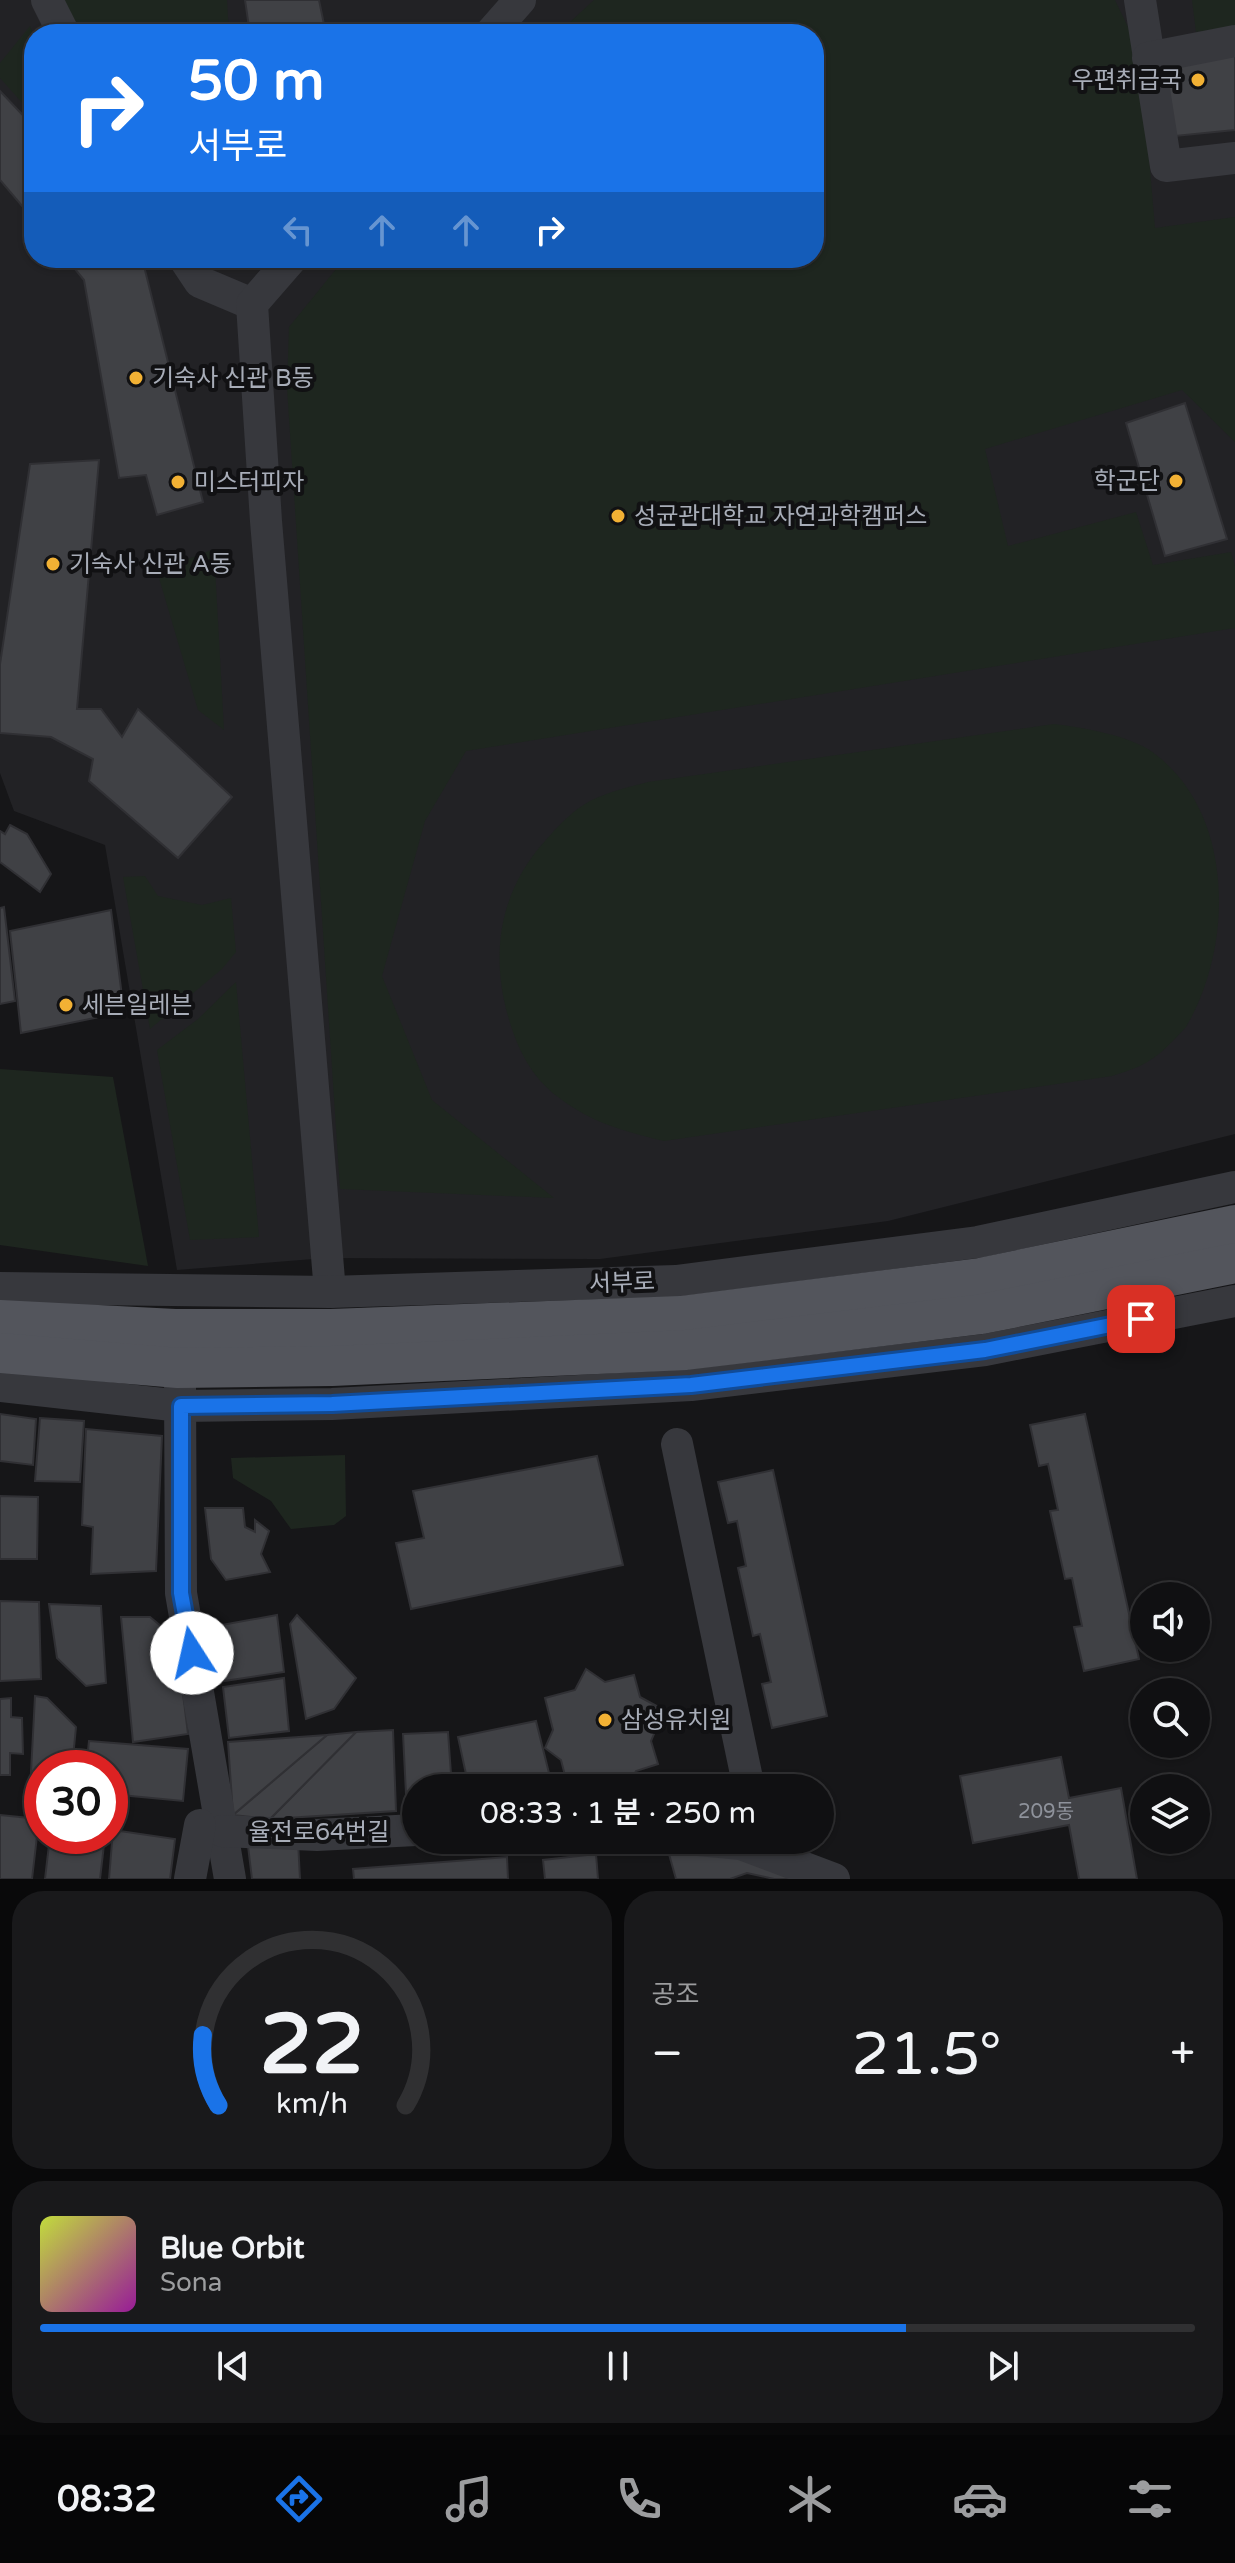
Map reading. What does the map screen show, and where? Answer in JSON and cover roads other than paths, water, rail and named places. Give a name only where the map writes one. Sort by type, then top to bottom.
[{"type":"main road","name":"서부로","points":[[0,1320],[175,1329],[331,1329],[681,1316],[980,1278],[1235,1225]]},
{"type":"main road","points":[[0,1353],[178,1368],[332,1366],[686,1350],[982,1314],[1235,1263]]},
{"type":"street","points":[[47,0],[59,24]]},
{"type":"street","points":[[499,24],[520,0]]},
{"type":"street","points":[[1140,0],[1166,166],[1235,158]]},
{"type":"street","points":[[1148,58],[1235,41]]},
{"type":"street","points":[[191,268],[200,282],[252,304]]},
{"type":"street","points":[[283,268],[252,304],[267,534],[330,1292]]},
{"type":"street","name":"서부로","points":[[0,1288],[330,1292],[676,1281],[978,1242],[1235,1187]]},
{"type":"street","points":[[171,1291],[181,1406],[181,1593],[211,1828],[230,1879]]},
{"type":"street","points":[[0,1386],[181,1406],[332,1404],[691,1385],[985,1350],[1235,1301]]},
{"type":"street","points":[[677,1444],[746,1774]]},
{"type":"street","points":[[190,1879],[211,1828]]},
{"type":"street","name":"율전로64번길","points":[[211,1828],[317,1835],[402,1831]]},
{"type":"street","points":[[768,1854],[834,1879]]},
{"type":"place","name":"우편취급국","points":[[1198,80]]},
{"type":"place","name":"기숙사 신관 B동","points":[[136,378]]},
{"type":"place","name":"학군단","points":[[1176,481]]},
{"type":"place","name":"미스터피자","points":[[178,482]]},
{"type":"place","name":"성균관대학교 자연과학캠퍼스","points":[[618,516]]},
{"type":"place","name":"기숙사 신관 A동","points":[[53,564]]},
{"type":"place","name":"세븐일레븐","points":[[66,1005]]},
{"type":"place","name":"삼성유치원","points":[[605,1720]]}]
